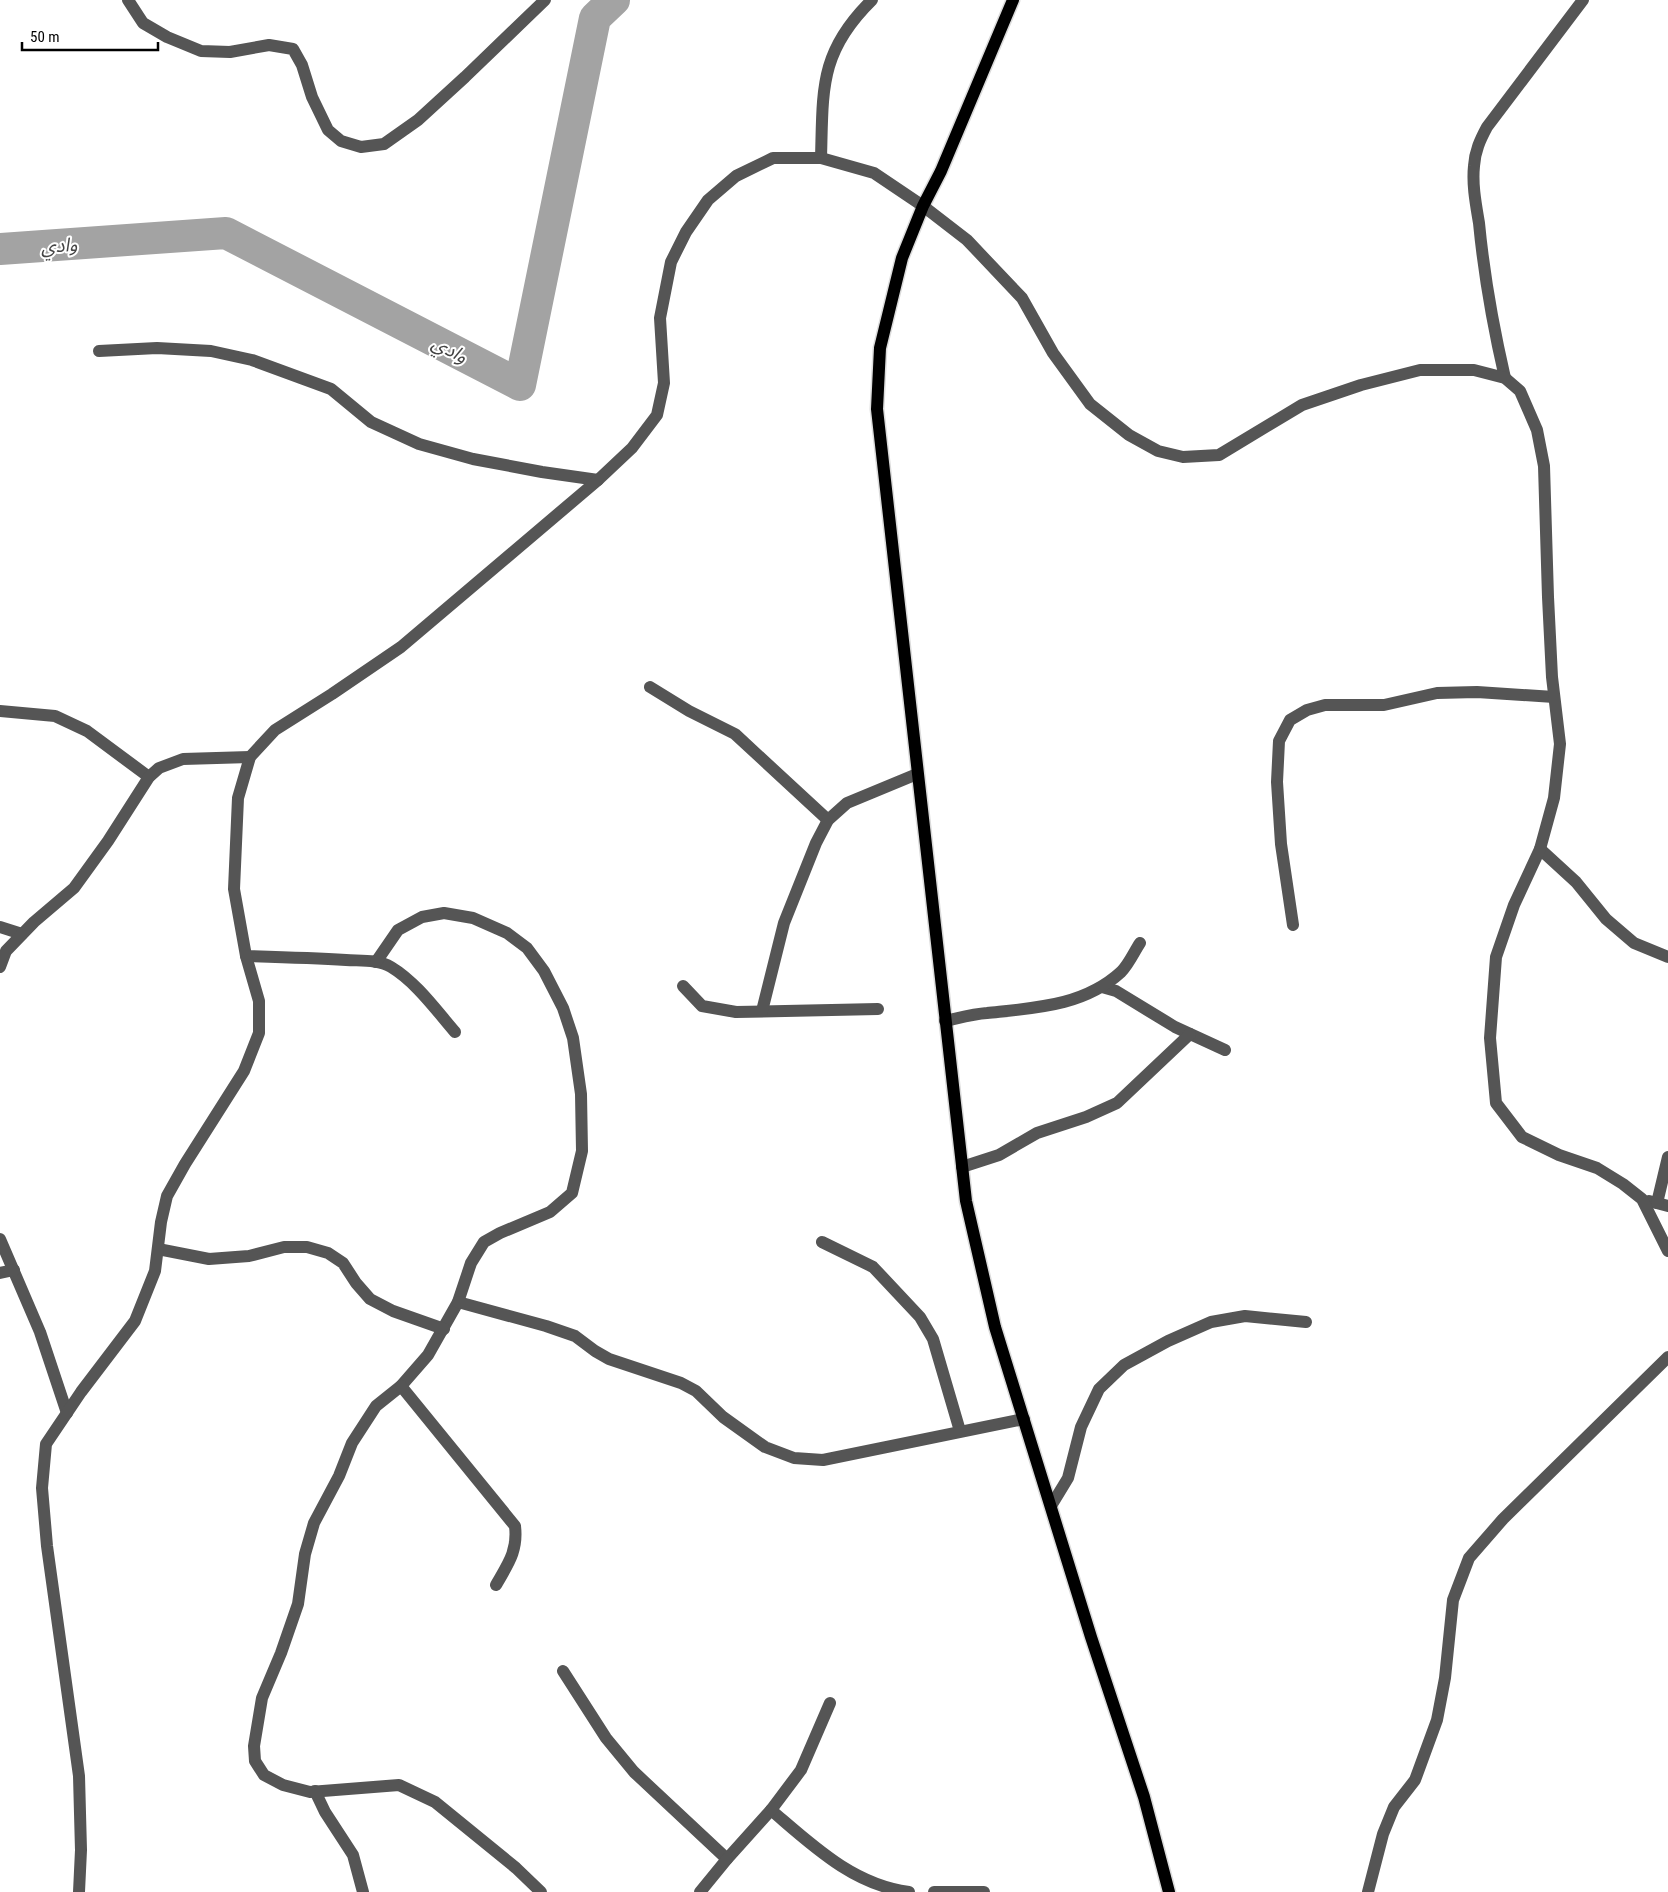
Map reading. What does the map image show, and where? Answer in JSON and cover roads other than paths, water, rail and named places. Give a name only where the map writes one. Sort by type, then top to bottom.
[{"type":"main road","points":[[1013,0],[942,171],[923,206],[902,258],[880,348],[876,409],[966,1201],[995,1327],[1091,1637],[1144,1797],[1169,1892]]},
{"type":"street","points":[[128,0],[143,23],[201,51],[230,52],[269,45],[293,49],[302,65],[312,97],[328,130],[341,141],[362,147],[384,144],[418,120],[545,0]]},
{"type":"street","points":[[820,158],[822,93],[829,61],[846,29],[872,0]]},
{"type":"street","points":[[1505,378],[1491,314],[1481,244],[1474,181],[1477,146],[1487,127],[1583,0]]},
{"type":"street","points":[[79,1892],[81,1850],[79,1776],[47,1546],[42,1488],[46,1444],[66,1413],[135,1321],[155,1271],[161,1222],[167,1196],[244,1071],[260,1033],[259,1001],[246,956],[234,889],[238,798],[250,757],[275,730],[401,647],[598,480],[632,448],[657,415],[664,383],[660,318],[671,262],[686,232],[708,200],[736,176],[773,158],[820,158],[874,174],[923,206],[967,240],[1022,298],[1053,353],[1090,404],[1129,435],[1158,451],[1183,457],[1219,455],[1302,405],[1361,385],[1420,370],[1474,370],[1505,378],[1520,391],[1538,430],[1544,466],[1548,597],[1554,697],[1560,744],[1554,798],[1540,849],[1514,905],[1496,957],[1490,1038],[1496,1103],[1522,1137],[1558,1155],[1597,1168],[1623,1184],[1642,1199],[1662,1205],[1668,1157]]},
{"type":"street","points":[[99,351],[157,348],[211,351],[252,360],[331,389],[371,422],[420,444],[482,460],[598,480]]},
{"type":"street","points":[[650,687],[690,711],[735,734],[828,820]]},
{"type":"street","points":[[1293,924],[1281,844],[1277,782],[1279,741],[1290,720],[1307,710],[1324,705],[1384,705],[1437,693],[1477,692],[1554,697]]},
{"type":"street","points":[[0,710],[56,716],[87,731],[149,777]]},
{"type":"street","points":[[0,967],[6,951],[34,922],[74,888],[108,841],[149,777],[159,768],[168,763],[183,759],[250,757]]},
{"type":"street","points":[[762,1011],[784,923],[816,843],[828,820],[847,803],[917,774]]},
{"type":"street","points":[[1540,849],[1576,882],[1606,919],[1634,943],[1668,957]]},
{"type":"street","points":[[376,962],[398,930],[422,917],[444,913],[473,918],[507,933],[527,948],[544,972],[563,1008],[573,1038],[581,1094],[582,1151],[572,1193],[550,1212],[500,1233],[484,1242],[471,1263],[458,1302],[428,1355],[401,1386],[376,1406],[360,1429],[339,1476],[314,1523],[305,1554],[298,1604],[281,1653],[262,1698],[254,1746],[255,1761],[264,1775],[283,1786],[310,1792],[399,1785],[435,1802],[516,1868],[541,1892]]},
{"type":"street","points":[[0,928],[22,934]]},
{"type":"street","points":[[945,1021],[985,1013],[1030,1010],[1068,1002],[1102,988],[1123,970],[1140,943]]},
{"type":"street","points":[[246,956],[376,962],[389,966],[400,973],[423,995],[455,1032]]},
{"type":"street","points":[[683,986],[702,1006],[736,1012],[878,1008]]},
{"type":"street","points":[[1102,988],[1116,991],[1175,1027],[1225,1050]]},
{"type":"street","points":[[962,1167],[998,1155],[1037,1132],[1086,1117],[1118,1103],[1190,1034]]},
{"type":"street","points":[[1642,1199],[1668,1251]]},
{"type":"street","points":[[0,1239],[40,1332],[66,1413]]},
{"type":"street","points":[[822,1242],[873,1267],[920,1317],[933,1339],[960,1432]]},
{"type":"street","points":[[158,1249],[209,1259],[249,1256],[284,1247],[308,1247],[328,1253],[343,1264],[370,1299],[393,1311],[444,1328]]},
{"type":"street","points":[[0,1273],[14,1270]]},
{"type":"street","points":[[458,1302],[546,1326],[575,1336],[609,1359],[681,1383],[696,1391],[723,1417],[765,1447],[794,1458],[823,1460],[1024,1419]]},
{"type":"street","points":[[1051,1506],[1068,1478],[1081,1427],[1099,1389],[1124,1365],[1168,1341],[1211,1322],[1245,1316],[1306,1322]]},
{"type":"street","points":[[1368,1892],[1383,1834],[1394,1806],[1415,1780],[1437,1720],[1445,1678],[1454,1600],[1469,1558],[1503,1519],[1668,1357]]},
{"type":"street","points":[[401,1386],[515,1526],[517,1541],[496,1585]]},
{"type":"street","points":[[563,1671],[606,1738],[634,1772],[727,1859]]},
{"type":"street","points":[[700,1892],[771,1810],[801,1770],[830,1703]]},
{"type":"street","points":[[315,1792],[325,1812],[353,1855],[363,1892]]},
{"type":"street","points":[[771,1810],[821,1852],[865,1880],[895,1890],[908,1892]]},
{"type":"street","points":[[934,1892],[984,1892]]},
{"type":"waterway","name":"وادي","points":[[0,249],[226,233],[520,385],[595,18],[614,0]]}]
